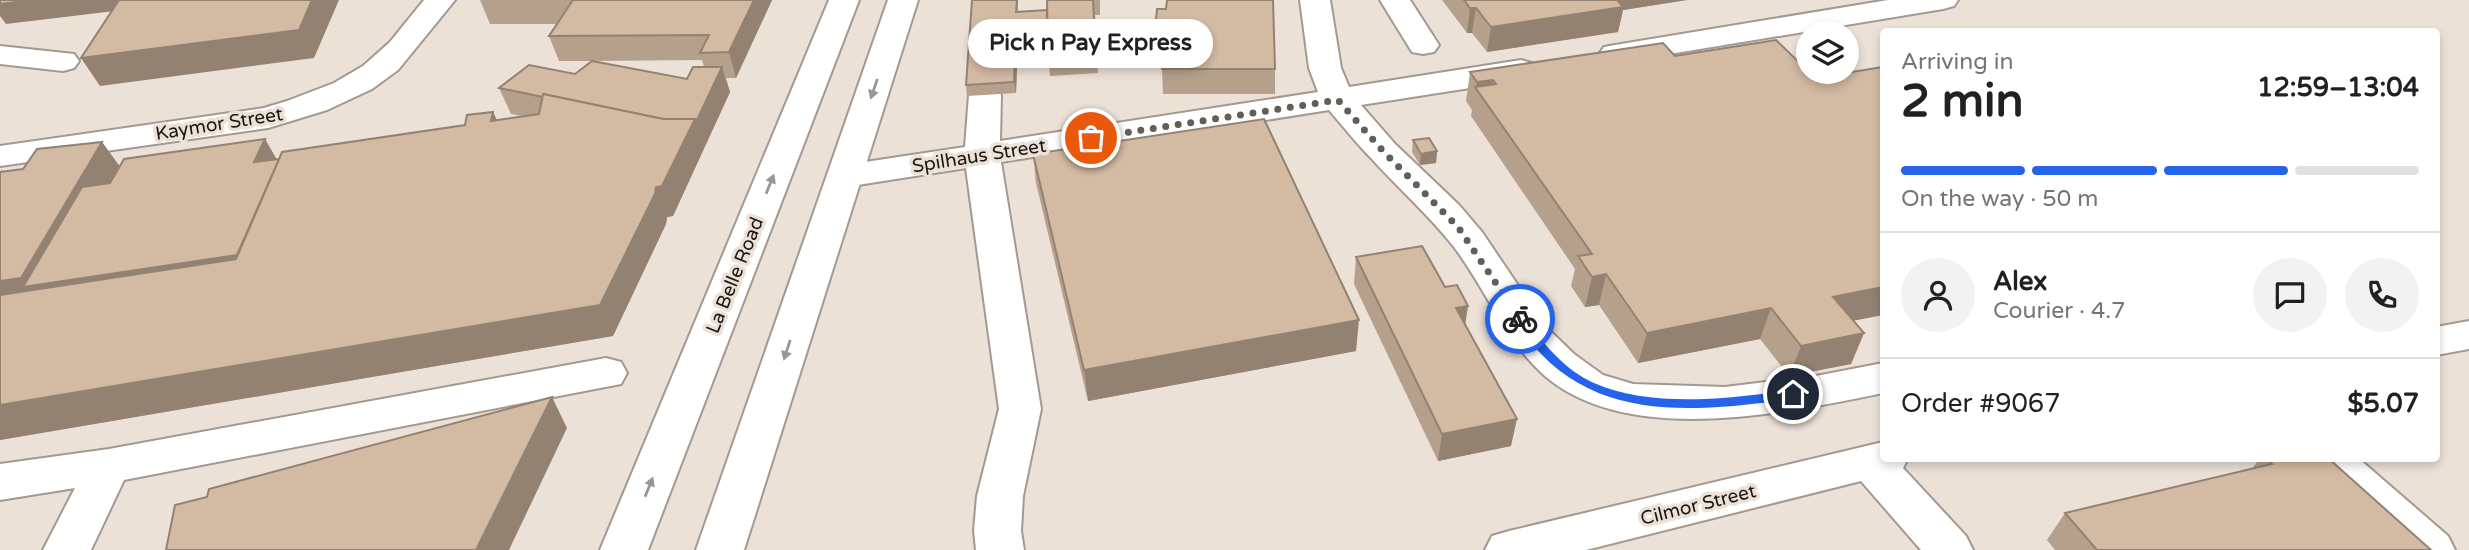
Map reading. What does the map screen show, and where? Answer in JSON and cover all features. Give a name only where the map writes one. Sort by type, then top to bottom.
[{"type":"main road","name":"Kaymor Street","points":[[0,156],[268,118],[305,107],[341,91],[386,64],[440,0]]},
{"type":"main road","name":"La Belle Road","points":[[624,550],[844,0]]},
{"type":"main road","points":[[720,550],[903,0],[911,0]]},
{"type":"main road","points":[[1315,0],[1325,68],[1338,100],[1383,151],[1446,213],[1469,241],[1532,337],[1559,365],[1588,386],[1633,400],[1725,403],[1816,391],[1880,379]]},
{"type":"main road","points":[[1586,59],[1942,0]]},
{"type":"main road","points":[[1391,3],[1423,45]]},
{"type":"main road","points":[[0,55],[64,61]]},
{"type":"main road","name":"Spilhaus Street","points":[[845,176],[1544,66]]},
{"type":"main road","points":[[985,95],[982,155],[1020,409],[1017,433],[999,492],[996,528],[1000,550]]},
{"type":"main road","points":[[2440,340],[2469,335]]},
{"type":"main road","points":[[0,482],[109,466],[606,373]]},
{"type":"main road","points":[[1878,460],[1949,550]]},
{"type":"main road","name":"Cilmor Street","points":[[1510,550],[1878,460]]},
{"type":"main road","points":[[2332,462],[2431,550]]},
{"type":"main road","points":[[67,550],[109,466]]},
{"type":"building","points":[[0,0],[31,0],[0,4]]},
{"type":"building","points":[[119,0],[312,0],[299,30],[81,58]]},
{"type":"building","points":[[573,0],[754,0],[729,52],[700,53],[709,35],[549,36]]},
{"type":"building","points":[[972,0],[1017,0],[1016,12],[1047,10],[1048,54],[1015,56],[1014,82],[966,85]]},
{"type":"building","points":[[1047,0],[1093,0],[1096,53],[1048,56]]},
{"type":"building","points":[[1167,0],[1273,0],[1275,69],[1162,69],[1165,30],[1155,30],[1157,9],[1166,9]]},
{"type":"building","points":[[1464,0],[1617,0],[1623,7],[1491,27],[1476,8],[1470,8]]},
{"type":"building","points":[[1776,40],[1796,59],[1796,84],[1859,84],[1859,71],[1880,67],[1880,288],[1833,297],[1864,333],[1801,346],[1771,308],[1647,333],[1606,274],[1592,277],[1578,256],[1592,254],[1475,87],[1496,84],[1493,80],[1477,82],[1470,72],[1663,43],[1675,56]]},
{"type":"building","points":[[592,61],[687,79],[693,67],[722,67],[696,122],[695,119],[663,119],[543,94],[543,97],[499,88],[529,65],[575,74]]},
{"type":"building","points":[[543,94],[663,119],[695,119],[662,186],[656,187],[600,305],[0,405],[0,295],[236,259],[282,152],[465,125],[467,115],[493,112],[491,121],[539,114]]},
{"type":"building","points":[[1264,119],[1359,320],[1084,370],[1033,154]]},
{"type":"building","points":[[1429,138],[1437,151],[1421,154],[1413,140]]},
{"type":"building","points":[[265,139],[254,162],[279,159],[237,255],[23,287],[82,187],[110,183],[124,159]]},
{"type":"building","points":[[102,142],[21,278],[0,281],[0,172],[23,169],[37,149]]},
{"type":"building","points":[[1422,246],[1445,287],[1457,285],[1468,306],[1456,308],[1517,419],[1442,434],[1356,257]]},
{"type":"building","points":[[552,397],[476,550],[166,550],[175,505],[207,497],[209,489]]},
{"type":"building","points":[[2270,462],[2332,462],[2431,550],[2097,550],[2065,513],[2272,464]]},
{"type":"way so far","points":[[1091,138],[1338,100],[1383,151],[1458,227],[1520,319]]},
{"type":"place","name":"Pick n Pay Express","points":[[1091,138]]},
{"type":"route","points":[[1520,319],[1532,337],[1559,365],[1588,386],[1633,400],[1725,403],[1793,394]]}]
